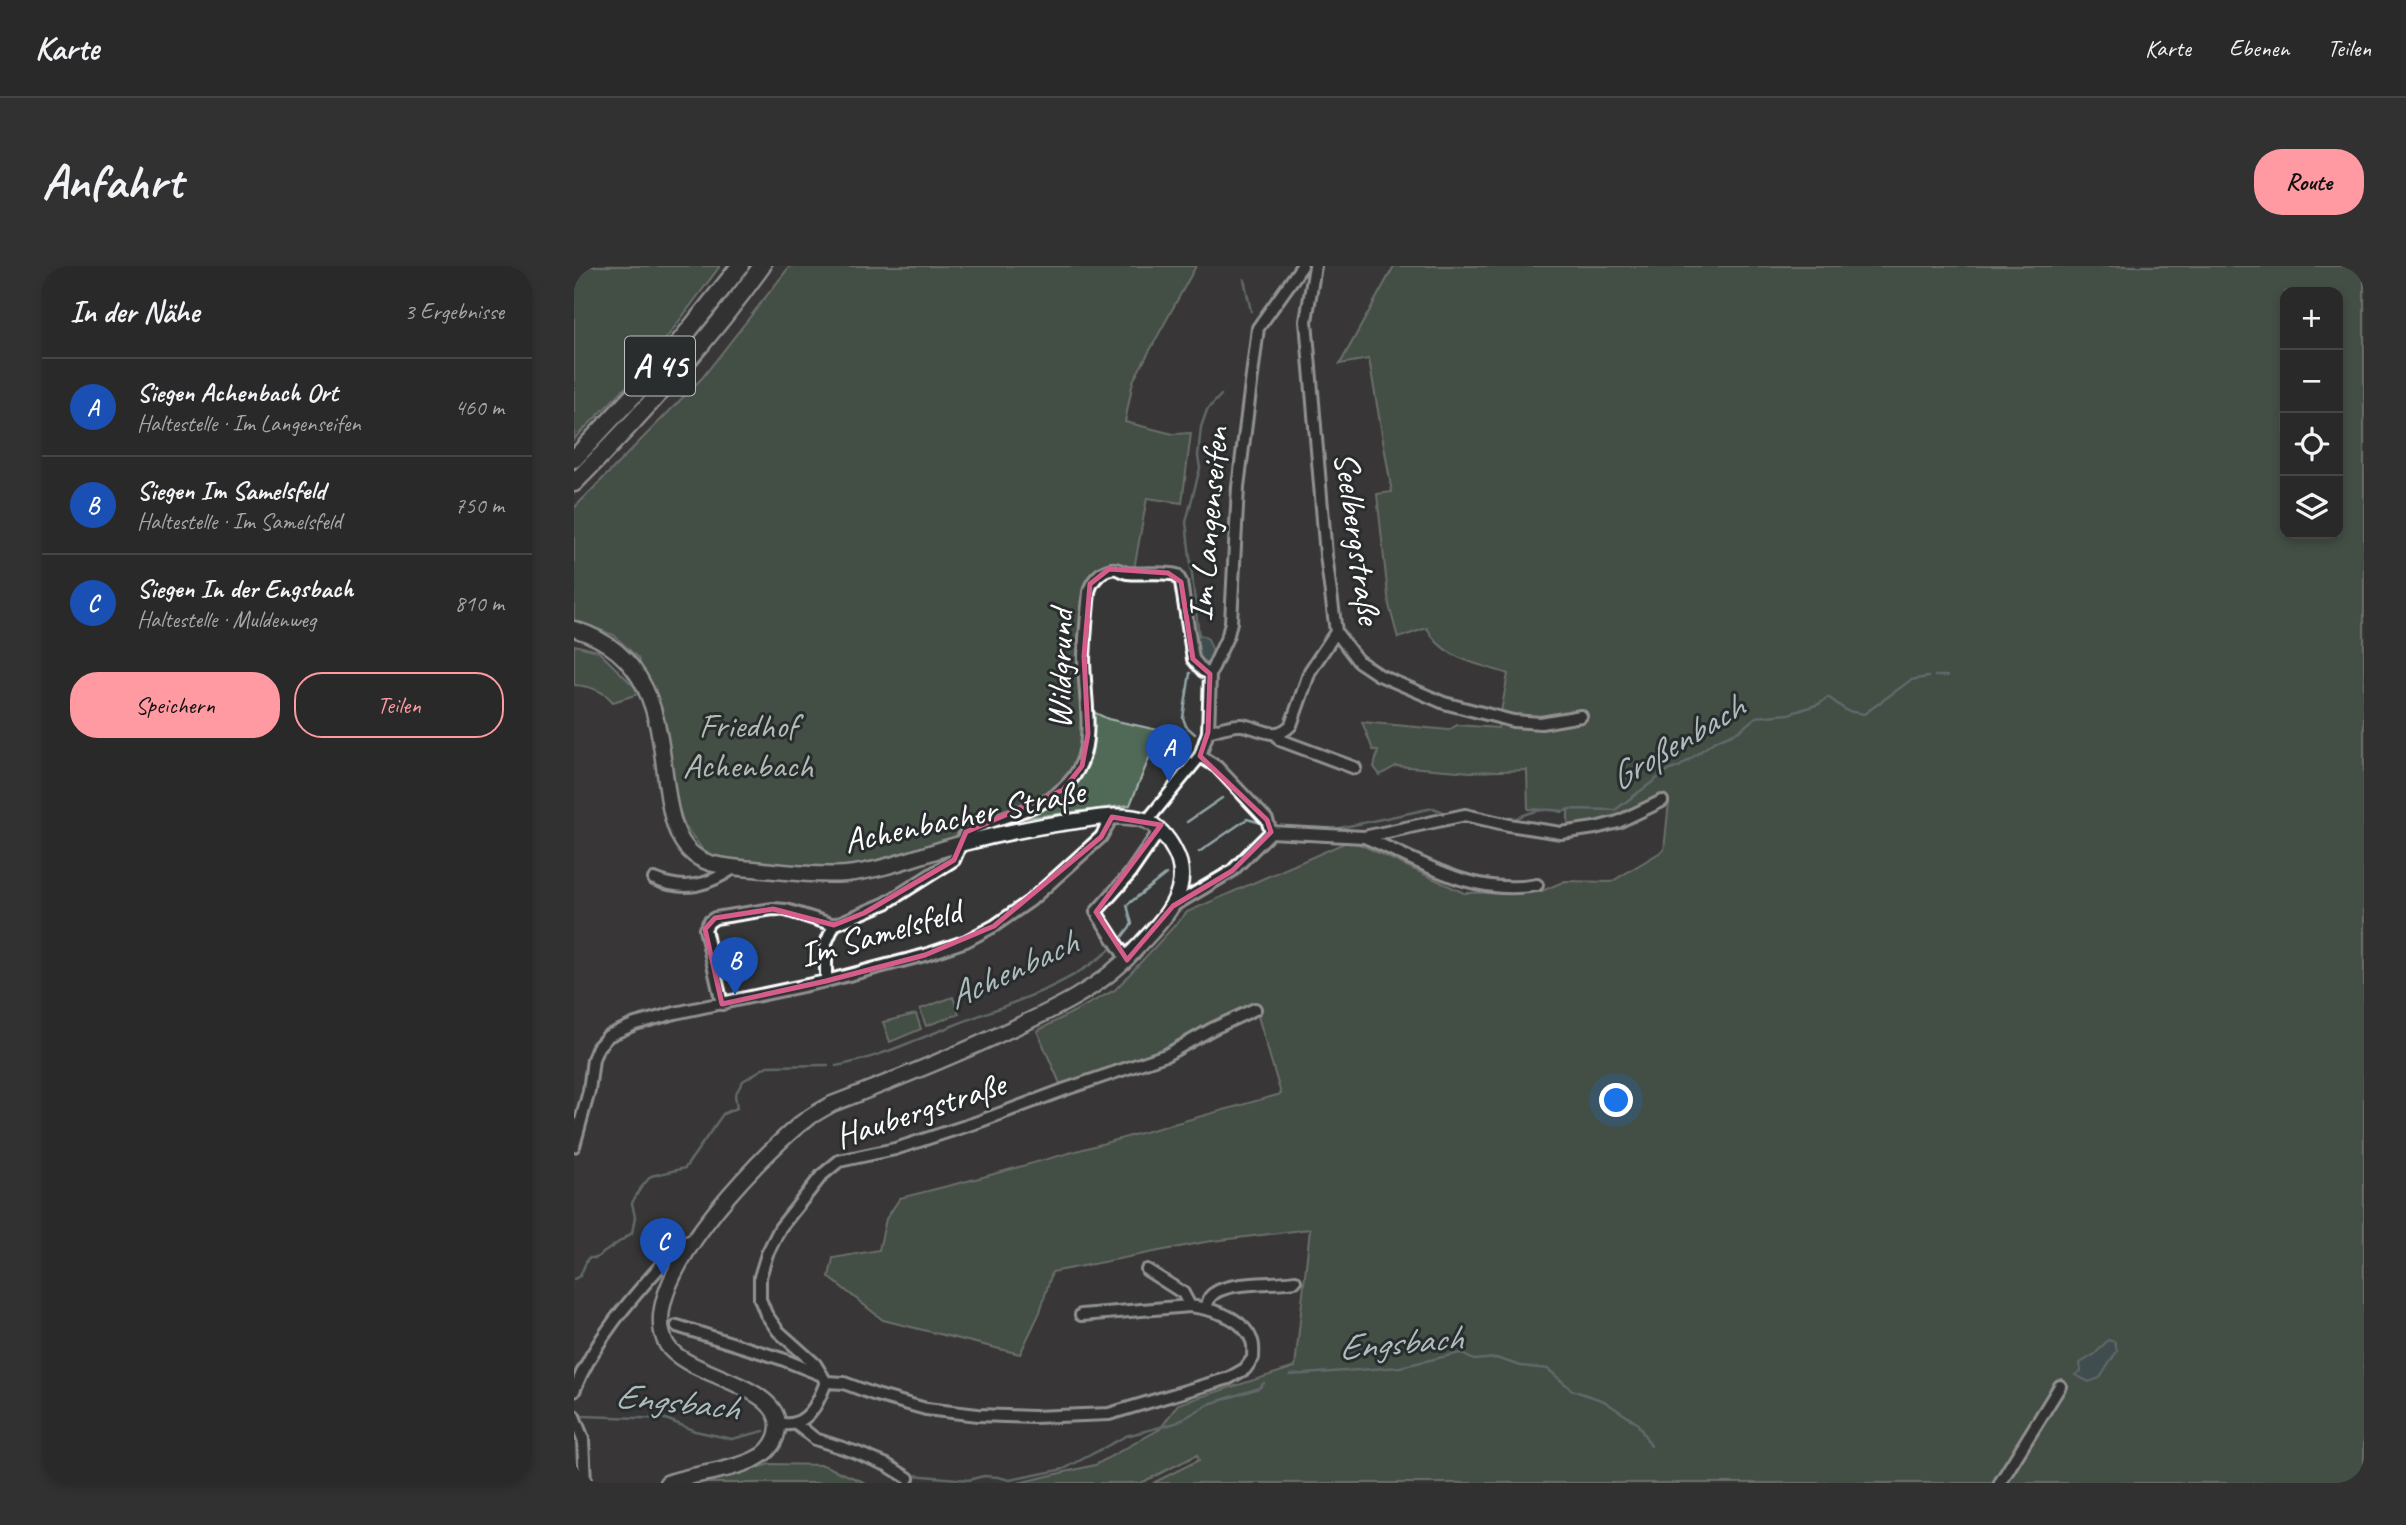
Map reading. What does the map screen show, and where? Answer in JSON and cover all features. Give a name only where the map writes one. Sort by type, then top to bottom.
[{"type":"highway","name":"A 45","points":[[574,458],[658,369],[740,266]]},
{"type":"highway","name":"A 45","points":[[574,483],[669,383],[714,331],[762,266]]},
{"type":"main road","name":"Achenbacher Straße","points":[[574,629],[596,637],[619,653],[640,677],[651,697],[659,727],[671,816],[679,838],[691,853],[708,863],[799,874],[846,874],[886,867],[960,844],[1044,825],[1112,817],[1147,821],[1160,830],[1175,850],[1179,862],[1179,890],[1173,906]]},
{"type":"main road","points":[[667,1483],[755,1459],[773,1443],[778,1424],[775,1415],[762,1398],[685,1363],[672,1352],[663,1337],[661,1313],[670,1283],[693,1240],[765,1157],[801,1123],[832,1104],[936,1065],[1047,1013],[1102,980],[1127,960],[1173,906]]},
{"type":"street","name":"Im Langenseifen","points":[[1147,821],[1200,756],[1208,732],[1210,674],[1231,622],[1238,487],[1258,328],[1303,266]]},
{"type":"street","name":"Seelbergstraße","points":[[1315,266],[1307,321],[1325,555],[1336,632],[1358,661],[1379,675],[1444,702],[1513,721],[1541,723],[1581,716]]},
{"type":"street","name":"Wildgrund","points":[[960,844],[966,832],[1041,804],[1063,790],[1082,766],[1088,734],[1084,656],[1089,592],[1090,584],[1101,574],[1116,568],[1128,573],[1177,575],[1181,582],[1193,659],[1203,671],[1210,674]]},
{"type":"street","points":[[1208,732],[1239,725],[1277,734],[1290,725],[1310,671],[1336,632]]},
{"type":"street","points":[[1277,734],[1280,740],[1355,768]]},
{"type":"street","points":[[1200,756],[1217,767],[1267,820],[1270,832]]},
{"type":"street","points":[[1173,906],[1232,871],[1270,832],[1364,837],[1465,815],[1548,831],[1581,831],[1618,821],[1662,801]]},
{"type":"street","name":"Im Samelsfeld","points":[[574,1146],[587,1099],[593,1059],[598,1047],[608,1036],[635,1024],[675,1013],[826,981],[925,955],[965,941],[994,926],[1030,901],[1101,837],[1112,817]]},
{"type":"street","points":[[1127,960],[1096,912],[1129,875],[1160,830]]},
{"type":"street","points":[[1364,837],[1443,874],[1479,885],[1537,885]]},
{"type":"street","points":[[722,1004],[705,929],[709,922],[715,918],[773,909],[786,910],[834,925],[886,903],[954,860],[960,844]]},
{"type":"street","points":[[654,879],[673,887],[701,885],[735,867]]},
{"type":"street","points":[[826,981],[826,943],[834,925]]},
{"type":"street","name":"Haubergstraße","points":[[824,1378],[815,1364],[778,1331],[766,1314],[761,1299],[760,1277],[767,1254],[780,1228],[822,1175],[839,1161],[895,1149],[1166,1055],[1255,1009]]},
{"type":"street","points":[[574,1391],[585,1364],[610,1326],[681,1243],[693,1240]]},
{"type":"street","points":[[1147,1270],[1183,1293],[1190,1306]]},
{"type":"street","points":[[1206,1308],[1210,1297],[1223,1289],[1251,1284],[1295,1282]]},
{"type":"street","points":[[677,1326],[782,1359],[824,1378],[876,1395],[926,1409],[978,1415],[1033,1417],[1109,1414],[1229,1378],[1245,1369],[1253,1358],[1252,1342],[1244,1328],[1224,1315],[1206,1308],[1190,1306],[1081,1315]]},
{"type":"street","points":[[778,1424],[796,1423],[817,1405],[824,1378]]},
{"type":"street","points":[[2000,1483],[2060,1386]]},
{"type":"street","points":[[574,1416],[583,1439],[585,1483]]},
{"type":"street","points":[[796,1423],[815,1439],[876,1461],[908,1478]]},
{"type":"highlighted area","points":[[1109,569],[1168,573],[1181,582],[1193,659],[1210,674],[1208,732],[1200,756],[1267,820],[1271,832],[1232,871],[1173,906],[1127,960],[1096,912],[1161,825],[1112,817],[1101,837],[994,926],[925,955],[722,1004],[705,929],[715,918],[773,909],[834,925],[864,913],[954,860],[966,832],[1063,790],[1082,766],[1088,734],[1084,656],[1090,584]]},
{"type":"green space","points":[[574,266],[720,266],[641,372],[574,439]]},
{"type":"green space","name":"Friedhof Achenbach","points":[[790,266],[1196,266],[1133,381],[1125,422],[1173,434],[1191,433],[1182,503],[1147,498],[1132,580],[1110,574],[1094,588],[1089,710],[1108,719],[1158,730],[1157,739],[1130,805],[1026,818],[838,871],[709,858],[685,826],[678,806],[662,719],[638,658],[614,635],[574,620],[574,508],[702,378]]},
{"type":"green space","points":[[1394,266],[2364,266],[2364,1483],[1153,1483],[1199,1460],[1197,1455],[1141,1483],[1018,1483],[1095,1465],[1160,1429],[1178,1404],[1295,1367],[1310,1229],[1205,1242],[1052,1272],[1040,1312],[1020,1354],[883,1320],[829,1277],[833,1258],[879,1250],[886,1219],[900,1198],[1281,1094],[1257,1013],[1159,1060],[1062,1088],[1037,1031],[1115,990],[1187,912],[1351,840],[1464,893],[1542,891],[1565,881],[1611,882],[1664,850],[1669,802],[1608,832],[1568,839],[1568,811],[1528,809],[1527,770],[1471,772],[1396,766],[1380,775],[1374,767],[1378,751],[1373,750],[1362,722],[1449,730],[1457,725],[1498,728],[1508,674],[1452,654],[1434,639],[1427,628],[1398,638],[1389,605],[1377,494],[1392,492],[1369,359],[1340,364]]},
{"type":"green space","points":[[574,645],[598,651],[641,693],[613,702],[596,689],[574,685]]},
{"type":"green space","points":[[953,997],[959,1014],[926,1026],[920,1009]]},
{"type":"green space","points":[[916,1014],[921,1029],[890,1042],[883,1022]]},
{"type":"green space","points":[[770,1464],[823,1465],[866,1483],[706,1483]]},
{"type":"water","points":[[1199,634],[1208,639],[1213,651],[1210,661],[1204,665],[1199,659],[1195,636]]},
{"type":"water","points":[[2108,1340],[2115,1342],[2117,1351],[2100,1378],[2089,1382],[2075,1375],[2081,1371],[2080,1363],[2095,1354]]},
{"type":"waterway","name":"Achenbach","points":[[1244,279],[1251,311]]},
{"type":"waterway","name":"Achenbach","points":[[1199,637],[1186,522],[1200,468],[1198,456],[1201,427],[1207,410],[1221,395]]},
{"type":"waterway","name":"Achenbach","points":[[1190,673],[1183,718],[1186,726],[1195,734]]},
{"type":"waterway","name":"Großenbach","points":[[1935,676],[1947,676]]},
{"type":"waterway","name":"Großenbach","points":[[1509,822],[1541,810],[1615,810],[1667,771],[1679,767],[1715,741],[1739,731],[1756,717],[1789,714],[1819,704],[1828,697],[1847,711],[1864,714],[1911,680],[1928,677]]},
{"type":"waterway","name":"Achenbach","points":[[1187,822],[1222,798]]},
{"type":"waterway","name":"Großenbach","points":[[1330,830],[1433,808],[1449,814]]},
{"type":"waterway","name":"Großenbach","points":[[1199,852],[1247,819],[1265,824]]},
{"type":"waterway","name":"Großenbach","points":[[1469,821],[1484,827],[1492,825]]},
{"type":"waterway","name":"Achenbach","points":[[1119,941],[1132,924],[1127,905],[1166,874]]},
{"type":"waterway","name":"Achenbach","points":[[836,1066],[880,1054],[1058,984],[1096,961],[1114,946]]},
{"type":"waterway","name":"Achenbach","points":[[574,1279],[580,1276],[588,1258],[596,1258],[632,1233],[635,1217],[632,1203],[640,1189],[651,1176],[685,1168],[723,1114],[737,1108],[735,1095],[743,1081],[767,1066],[828,1065]]},
{"type":"waterway","name":"Engsbach","points":[[1290,1375],[1400,1367],[1460,1353],[1474,1360],[1496,1358],[1521,1366],[1548,1369],[1572,1390],[1604,1401],[1637,1423],[1651,1446]]},
{"type":"waterway","points":[[912,1475],[968,1480],[984,1476],[1010,1480],[1064,1469],[1126,1436],[1176,1423],[1209,1404],[1259,1388],[1264,1383]]},
{"type":"waterway","name":"Engsbach","points":[[584,1416],[666,1419],[695,1431],[732,1439],[764,1431]]},
{"type":"waterway","name":"Engsbach","points":[[858,1448],[889,1460]]},
{"type":"place","name":"Siegen Achenbach Ort","points":[[1169,782]]},
{"type":"place","name":"Siegen Im Samelsfeld","points":[[735,995]]},
{"type":"place","name":"Siegen In der Engsbach","points":[[663,1276]]}]
